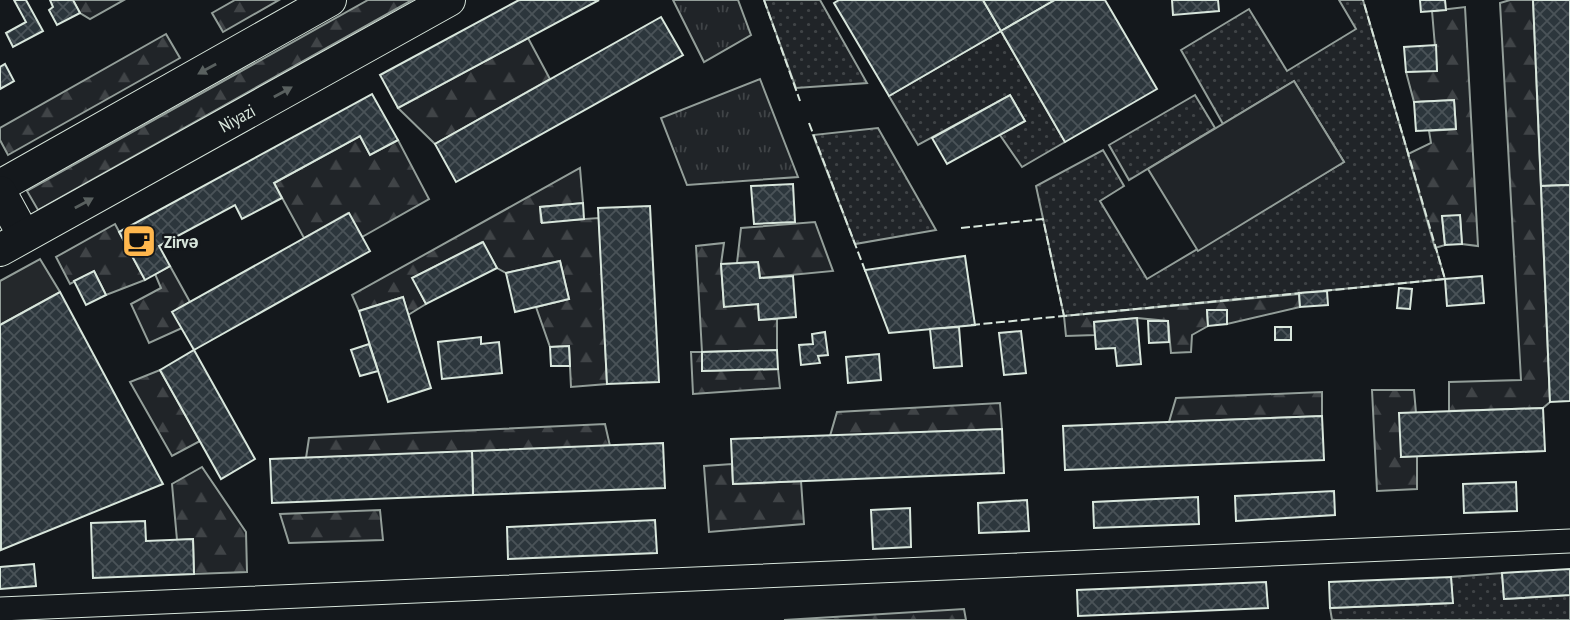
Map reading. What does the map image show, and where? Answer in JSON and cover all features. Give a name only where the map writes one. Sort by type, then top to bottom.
[{"type":"main road","points":[[0,186],[330,0]]},
{"type":"main road","name":"Niyazi","points":[[12,243],[449,0]]},
{"type":"main road","points":[[0,192],[12,243]]},
{"type":"street","points":[[0,609],[1570,541]]},
{"type":"green space","points":[[73,0],[124,0],[90,19],[80,13]]},
{"type":"green space","points":[[235,0],[279,0],[223,32],[212,13]]},
{"type":"green space","points":[[368,0],[412,0],[38,210],[27,191]]},
{"type":"green space","points":[[673,0],[738,0],[751,35],[704,62]]},
{"type":"green space","points":[[764,0],[820,0],[867,83],[796,88]]},
{"type":"green space","points":[[1339,0],[1363,0],[1445,279],[1064,316],[1036,186],[1103,150],[1124,186],[1100,201],[1147,279],[1344,162],[1294,81],[1223,124],[1181,50],[1249,9],[1287,71],[1356,29]]},
{"type":"green space","points":[[1533,0],[1550,402],[1543,408],[1449,411],[1449,382],[1521,380],[1500,3]]},
{"type":"green space","points":[[1465,7],[1478,246],[1462,244],[1460,216],[1442,217],[1445,245],[1435,248],[1408,154],[1431,143],[1429,131],[1456,129],[1454,100],[1414,102],[1406,72],[1437,70],[1432,11]]},
{"type":"green space","points":[[1001,31],[1065,142],[1022,167],[1000,135],[1025,121],[1010,95],[918,145],[889,96]]},
{"type":"green space","points":[[166,34],[180,58],[8,155],[0,140],[0,128]]},
{"type":"green space","points":[[528,38],[550,79],[435,144],[398,108]]},
{"type":"green space","points":[[760,79],[798,177],[687,185],[661,118]]},
{"type":"green space","points":[[1294,81],[1344,162],[1198,251],[1148,169]]},
{"type":"green space","points":[[1195,95],[1215,128],[1129,180],[1109,145]]},
{"type":"green space","points":[[878,128],[936,230],[855,244],[813,135]]},
{"type":"green space","points":[[360,136],[370,155],[398,140],[429,199],[362,237],[348,213],[304,238],[274,183]]},
{"type":"green space","points":[[580,168],[583,203],[540,207],[541,222],[599,218],[607,384],[571,387],[569,346],[550,347],[536,307],[569,299],[560,261],[506,273],[497,268],[482,242],[413,278],[426,304],[408,315],[403,297],[359,311],[352,295]]},
{"type":"green space","points":[[815,222],[833,271],[760,278],[758,262],[737,263],[741,228]]},
{"type":"green space","points":[[115,224],[145,280],[106,295],[94,271],[70,284],[56,257]]},
{"type":"green space","points":[[724,243],[721,264],[724,306],[758,304],[759,320],[777,319],[777,350],[702,352],[696,246]]},
{"type":"green space","points":[[170,266],[190,302],[173,312],[182,328],[149,343],[131,304],[161,288],[155,274]]},
{"type":"green space","points":[[1299,294],[1300,307],[1227,324],[1227,310],[1207,310],[1208,326],[1192,335],[1191,352],[1171,353],[1168,321],[1137,318],[1094,322],[1095,335],[1066,336],[1064,316]]},
{"type":"green space","points":[[691,352],[702,352],[702,371],[778,369],[780,388],[693,394]]},
{"type":"green space","points":[[160,370],[200,441],[172,456],[130,382]]},
{"type":"green space","points":[[1372,390],[1414,390],[1416,413],[1401,457],[1417,456],[1417,489],[1377,491]]},
{"type":"green space","points":[[1322,392],[1322,416],[1169,422],[1176,398]]},
{"type":"green space","points":[[1000,403],[1002,429],[830,436],[837,412]]},
{"type":"green space","points":[[605,424],[610,446],[306,458],[309,438]]},
{"type":"green space","points":[[732,464],[733,484],[801,481],[804,524],[709,532],[704,466]]},
{"type":"green space","points":[[202,467],[246,532],[247,572],[194,574],[193,539],[177,540],[172,484]]},
{"type":"green space","points":[[380,510],[383,540],[289,543],[280,514]]},
{"type":"green space","points":[[1502,573],[1504,599],[1570,595],[1570,620],[1332,620],[1330,608],[1452,603],[1451,577]]},
{"type":"green space","points":[[964,609],[966,620],[784,620]]},
{"type":"shaded area","points":[[40,259],[60,292],[0,325],[0,281]]},
{"type":"building","points":[[14,0],[26,0],[43,31],[13,47],[6,33],[26,22]]},
{"type":"building","points":[[50,0],[73,0],[80,13],[57,25],[49,10],[53,7]]},
{"type":"building","points":[[519,0],[599,0],[398,108],[380,75]]},
{"type":"building","points":[[839,0],[983,0],[1001,31],[889,96],[834,3]]},
{"type":"building","points":[[983,0],[1055,0],[1001,31]]},
{"type":"building","points":[[1055,0],[1105,0],[1157,89],[1065,142],[1001,31]]},
{"type":"building","points":[[1172,0],[1218,0],[1219,11],[1173,15]]},
{"type":"building","points":[[1420,0],[1445,0],[1446,10],[1421,12]]},
{"type":"building","points":[[1533,0],[1570,0],[1570,185],[1541,186]]},
{"type":"building","points":[[661,17],[683,55],[456,182],[435,144]]},
{"type":"building","points":[[1436,45],[1437,71],[1406,72],[1404,47]]},
{"type":"building","points":[[5,64],[14,81],[0,89],[0,67]]},
{"type":"building","points":[[372,94],[398,140],[370,155],[360,136],[274,183],[282,198],[242,219],[235,205],[159,246],[170,266],[145,280],[119,232]]},
{"type":"building","points":[[1010,95],[1025,121],[947,164],[932,138]]},
{"type":"building","points":[[1454,100],[1456,129],[1416,131],[1414,102]]},
{"type":"building","points":[[793,184],[795,222],[754,224],[751,186]]},
{"type":"building","points":[[1570,185],[1570,401],[1550,402],[1541,186]]},
{"type":"building","points":[[583,203],[584,219],[542,223],[540,207]]},
{"type":"building","points":[[650,206],[659,382],[607,384],[598,208]]},
{"type":"building","points":[[349,213],[370,251],[194,350],[172,312]]},
{"type":"building","points":[[1460,215],[1462,244],[1445,245],[1442,216]]},
{"type":"building","points":[[483,242],[497,268],[426,304],[412,278]]},
{"type":"building","points":[[965,256],[975,325],[889,333],[865,270]]},
{"type":"building","points":[[560,261],[569,299],[515,312],[506,273]]},
{"type":"building","points":[[758,262],[760,278],[793,276],[796,317],[759,320],[758,304],[724,307],[721,264]]},
{"type":"building","points":[[94,271],[106,295],[86,305],[74,281]]},
{"type":"building","points":[[1482,276],[1484,303],[1447,306],[1445,279]]},
{"type":"building","points":[[1399,288],[1412,289],[1410,309],[1397,308]]},
{"type":"building","points":[[1327,291],[1328,305],[1300,307],[1299,293]]},
{"type":"building","points":[[60,292],[163,484],[1,550],[0,325]]},
{"type":"building","points":[[403,297],[431,388],[388,402],[359,311]]},
{"type":"building","points":[[1207,310],[1227,310],[1227,324],[1208,326]]},
{"type":"building","points":[[1137,318],[1141,364],[1117,366],[1115,348],[1096,349],[1094,322]]},
{"type":"building","points":[[1148,321],[1168,321],[1169,342],[1149,343]]},
{"type":"building","points":[[959,327],[962,366],[934,368],[930,329]]},
{"type":"building","points":[[1275,327],[1291,327],[1291,340],[1275,340]]},
{"type":"building","points":[[1021,331],[1026,373],[1004,375],[999,333]]},
{"type":"building","points":[[825,332],[828,355],[818,356],[820,363],[801,365],[799,345],[813,344],[812,334]]},
{"type":"building","points":[[481,337],[481,344],[499,342],[502,373],[442,379],[438,342]]},
{"type":"building","points":[[369,344],[378,371],[360,376],[351,350]]},
{"type":"building","points":[[569,346],[570,366],[551,366],[550,347]]},
{"type":"building","points":[[194,350],[255,459],[221,479],[160,370]]},
{"type":"building","points":[[777,350],[778,369],[702,371],[702,352]]},
{"type":"building","points":[[879,354],[881,380],[848,383],[846,357]]},
{"type":"building","points":[[1543,408],[1545,451],[1401,457],[1399,413]]},
{"type":"building","points":[[1322,416],[1324,460],[1065,470],[1063,426]]},
{"type":"building","points":[[1002,429],[1004,473],[733,484],[731,439]]},
{"type":"building","points":[[663,443],[665,488],[473,495],[472,451]]},
{"type":"building","points":[[472,451],[473,495],[272,503],[270,459]]},
{"type":"building","points":[[1516,482],[1517,511],[1464,513],[1463,484]]},
{"type":"building","points":[[1334,491],[1335,515],[1236,521],[1235,496]]},
{"type":"building","points":[[1198,497],[1199,524],[1094,528],[1093,502]]},
{"type":"building","points":[[1027,500],[1029,531],[979,533],[978,503]]},
{"type":"building","points":[[910,508],[911,547],[873,549],[871,510]]},
{"type":"building","points":[[655,520],[657,553],[508,559],[507,527]]},
{"type":"building","points":[[145,521],[146,541],[193,539],[194,574],[93,578],[91,523]]},
{"type":"building","points":[[34,564],[36,586],[0,589],[0,567]]},
{"type":"building","points":[[1570,569],[1570,595],[1504,599],[1502,573]]},
{"type":"building","points":[[1451,577],[1453,603],[1330,608],[1329,582]]},
{"type":"building","points":[[1266,582],[1268,608],[1078,616],[1077,590]]},
{"type":"fence","points":[[764,0],[800,101]]},
{"type":"fence","points":[[1323,291],[1445,279],[1363,0]]},
{"type":"fence","points":[[809,123],[866,273]]},
{"type":"fence","points":[[961,228],[1043,219],[1064,316]]},
{"type":"fence","points":[[971,325],[1302,293]]},
{"type":"place","name":"Zirvə","points":[[139,241]]}]
